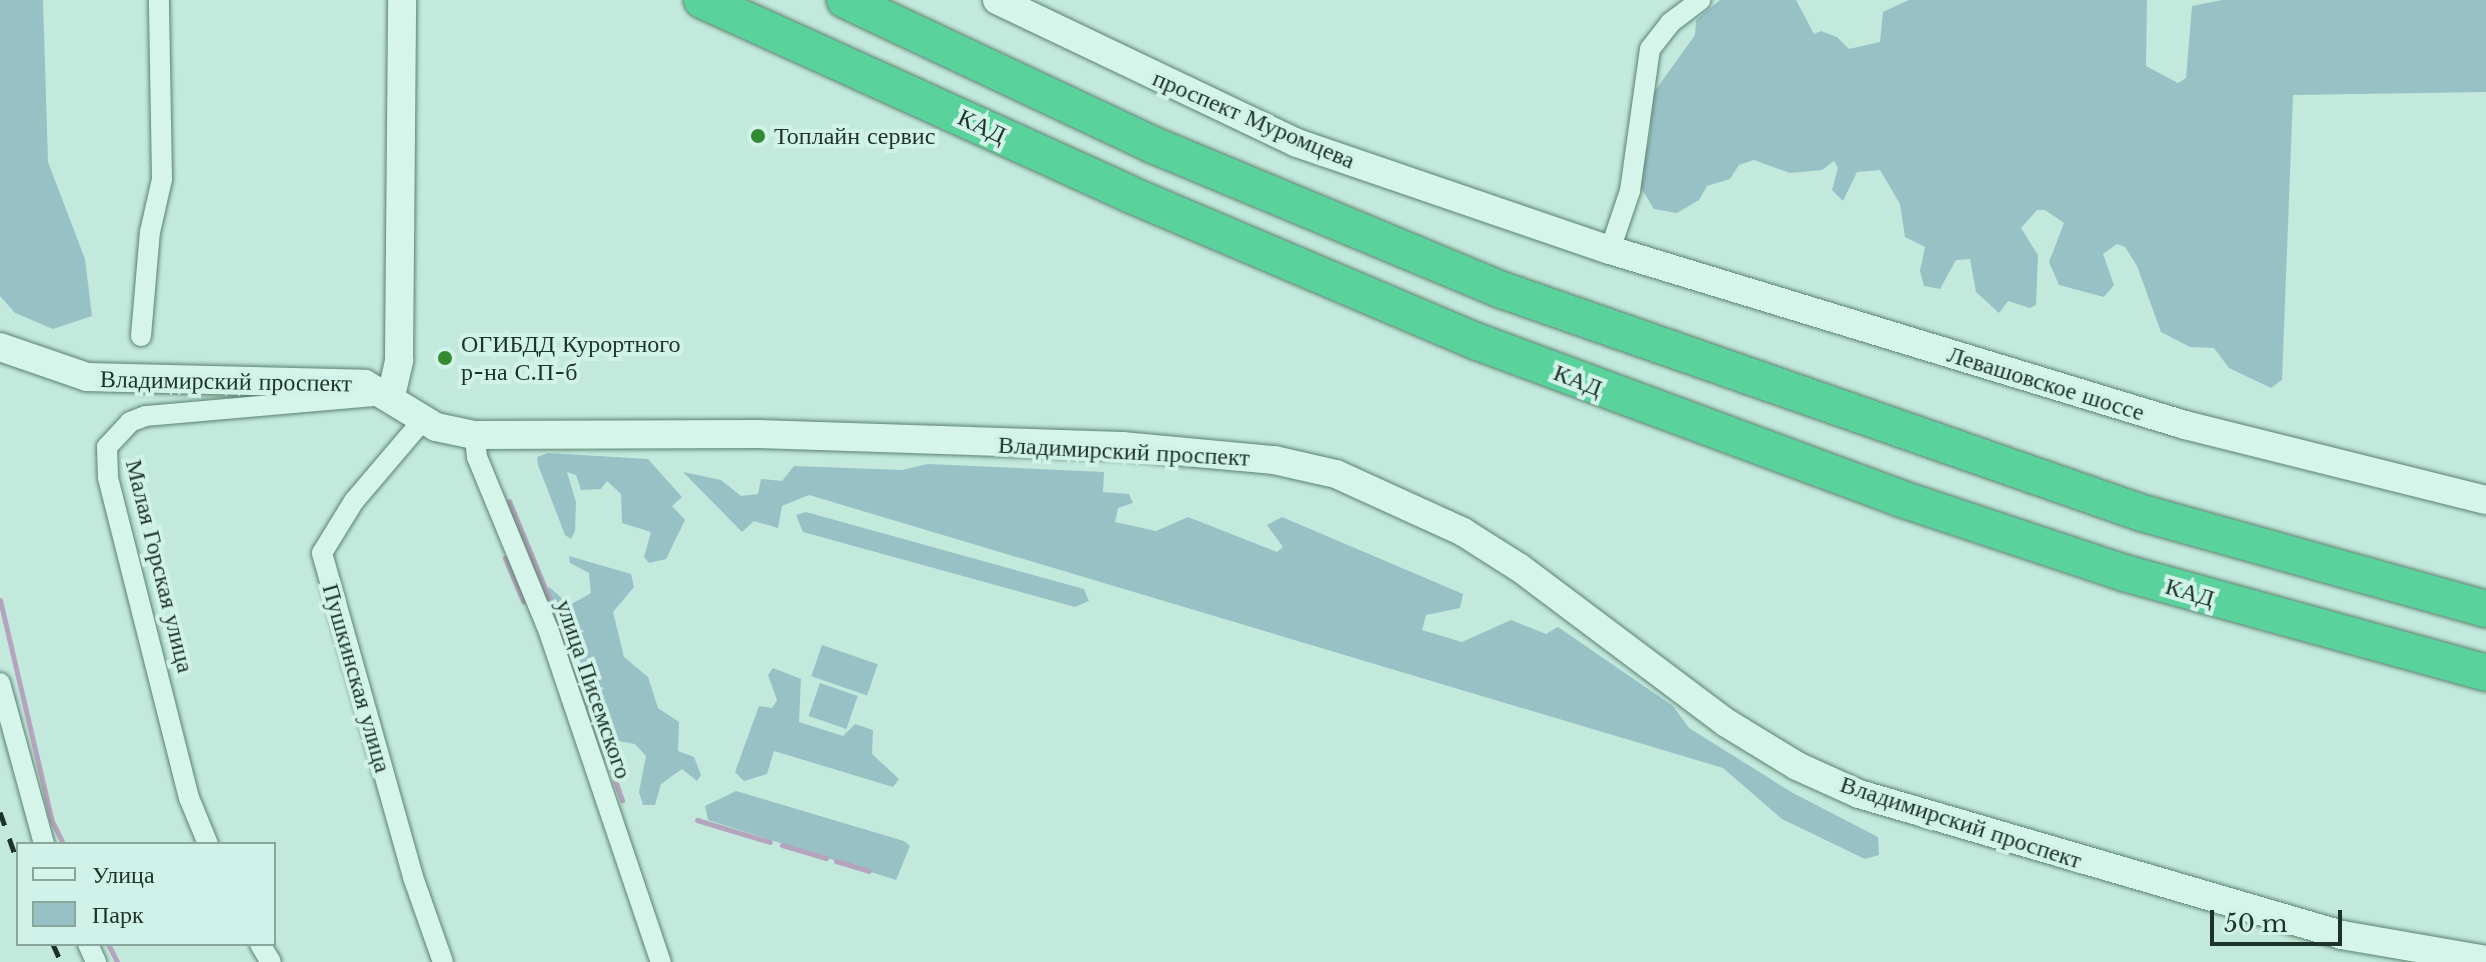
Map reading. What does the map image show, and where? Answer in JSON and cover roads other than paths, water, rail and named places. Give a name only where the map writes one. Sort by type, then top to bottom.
[{"type":"highway","name":"КАД","points":[[702,0],[1308,273],[1507,353],[1899,498],[2124,573],[2486,673]]},
{"type":"highway","points":[[845,0],[1151,144],[1499,289],[2142,513],[2486,609]]},
{"type":"main road","points":[[391,396],[399,360],[402,0]]},
{"type":"main road","name":"проспект Муромцева","points":[[997,0],[1297,143],[1610,250]]},
{"type":"main road","name":"Левашовское шоссе","points":[[1610,250],[2185,425],[2486,500]]},
{"type":"main road","name":"Владимирский проспект","points":[[0,347],[87,377],[353,383],[391,396],[423,420],[475,435],[758,434],[1122,446],[1274,460],[1336,474],[1463,532],[1520,568],[1725,722],[1797,766],[1859,794],[2342,935],[2486,960]]},
{"type":"street","points":[[141,336],[150,232],[162,179],[159,0]]},
{"type":"street","points":[[1610,250],[1630,191],[1650,49],[1670,23],[1700,0]]},
{"type":"street","name":"Малая Горская улица","points":[[207,842],[189,798],[108,477],[107,447],[130,422],[146,416],[391,396]]},
{"type":"street","name":"Пушкинская улица","points":[[423,420],[354,501],[322,553],[413,877],[443,962]]},
{"type":"street","name":"улица Писемского","points":[[475,435],[477,457],[548,629],[661,962]]},
{"type":"street","points":[[0,683],[43,842]]},
{"type":"waterway","points":[[509,501],[560,625],[622,800]]},
{"type":"waterway","points":[[505,558],[523,601]]},
{"type":"waterway","points":[[0,600],[52,821],[62,842]]},
{"type":"waterway","points":[[697,820],[770,842]]},
{"type":"waterway","points":[[782,845],[826,858]]},
{"type":"waterway","points":[[836,861],[868,871]]},
{"type":"waterway","points":[[109,946],[117,962]]},
{"type":"railway","points":[[0,812],[16,857]]},
{"type":"railway","points":[[54,946],[61,962]]},
{"type":"place","name":"Топлайн сервис","points":[[758,136]]},
{"type":"place","name":"ОГИБДД Курортного р-на С.П-б","points":[[445,358]]}]
